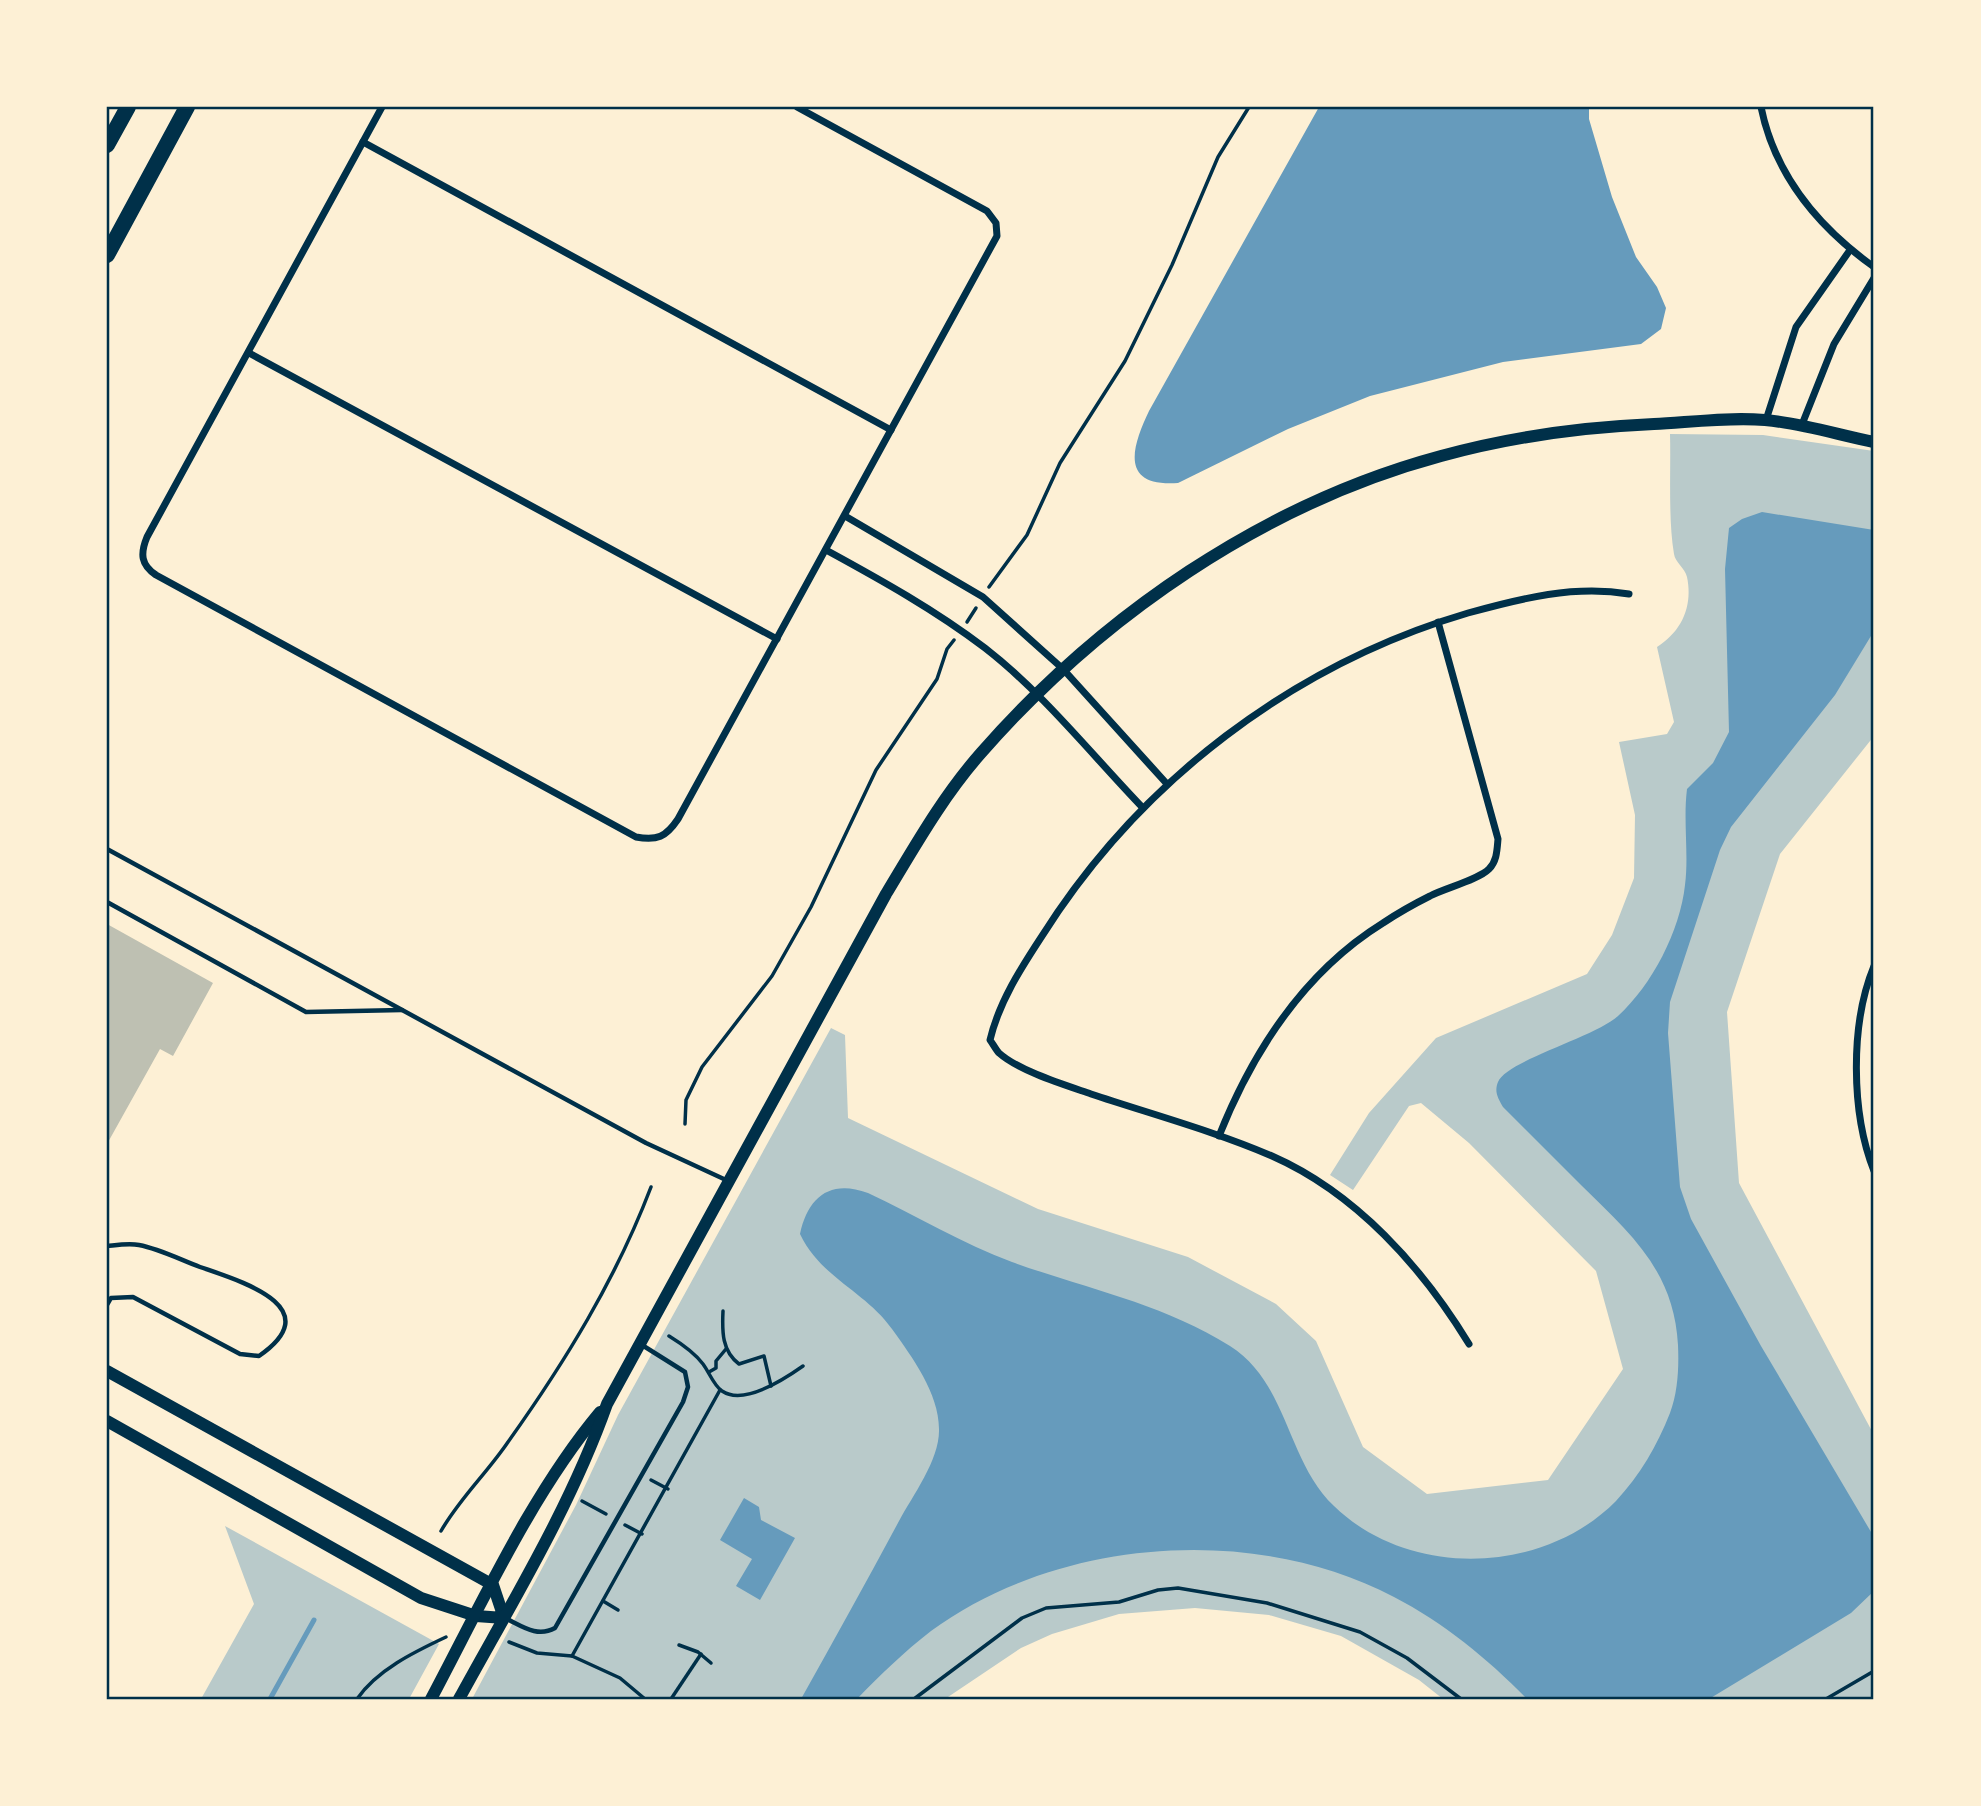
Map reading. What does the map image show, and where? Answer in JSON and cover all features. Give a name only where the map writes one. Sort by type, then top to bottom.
[{"type":"main road","points":[[107,145],[128,107]]},
{"type":"main road","points":[[107,255],[187,107]]},
{"type":"street","points":[[382,107],[147,537],[142,558],[147,569],[156,575],[636,836],[657,839],[669,833],[678,819],[992,250],[997,236],[996,223],[987,211],[797,107]]},
{"type":"street","points":[[1761,107],[1766,134],[1790,184],[1824,227],[1874,267]]},
{"type":"street","points":[[363,142],[891,430]]},
{"type":"street","points":[[1766,420],[1796,327],[1850,250]]},
{"type":"street","points":[[1801,427],[1834,344],[1874,278]]},
{"type":"street","points":[[249,353],[776,639]]},
{"type":"street","points":[[459,1699],[585,1464],[607,1404],[886,894],[932,819],[979,755],[1063,669],[1136,609],[1266,526],[1343,491],[1440,456],[1602,426],[1766,420],[1874,442]]},
{"type":"street","points":[[845,516],[983,597],[1063,669],[1167,784]]},
{"type":"street","points":[[826,550],[903,592],[986,649],[1036,695],[1143,808]]},
{"type":"street","points":[[1469,1344],[1444,1303],[1422,1275],[1369,1221],[1305,1174],[1273,1157],[1219,1136],[1049,1080],[999,1053],[990,1040],[995,1020],[1021,970],[1055,916],[1143,808],[1223,737],[1320,674],[1438,622],[1508,602],[1568,591],[1596,588],[1629,594]]},
{"type":"street","points":[[1219,1136],[1239,1087],[1262,1046],[1296,1001],[1339,956],[1382,924],[1429,896],[1488,870],[1496,858],[1498,839],[1438,622]]},
{"type":"street","points":[[1874,966],[1863,1012],[1857,1082],[1864,1138],[1874,1171]]},
{"type":"street","points":[[107,1371],[493,1585],[504,1618]]},
{"type":"street","points":[[430,1699],[575,1442],[607,1404]]},
{"type":"street","points":[[107,1421],[421,1598],[476,1616],[504,1618]]},
{"type":"lane","points":[[107,849],[657,1149],[728,1181]]},
{"type":"lane","points":[[107,902],[306,1012],[402,1010]]},
{"type":"lane","points":[[107,1246],[138,1245],[259,1288],[279,1304],[284,1324],[276,1344],[259,1356],[240,1354],[133,1297],[111,1298],[107,1305]]},
{"type":"lane","points":[[504,1618],[536,1633],[546,1633],[555,1628],[683,1402],[688,1387],[685,1372],[640,1343]]},
{"type":"path","points":[[685,1124],[686,1100],[702,1067],[772,976],[811,907],[876,770],[937,678],[947,649],[1027,535],[1060,463],[1125,361],[1172,265],[1218,157],[1249,107]]},
{"type":"path","points":[[441,1531],[455,1506],[492,1465],[530,1412],[604,1292],[651,1187]]},
{"type":"path","points":[[723,1311],[726,1349],[739,1364],[764,1356],[771,1386]]},
{"type":"path","points":[[669,1336],[689,1349],[720,1390],[740,1395],[771,1386],[803,1366]]},
{"type":"path","points":[[709,1372],[716,1368],[716,1361],[726,1349]]},
{"type":"path","points":[[572,1657],[720,1390]]},
{"type":"path","points":[[642,1475],[667,1489]]},
{"type":"path","points":[[914,1699],[1022,1618],[1046,1608],[1119,1602],[1158,1590],[1178,1588],[1267,1603],[1360,1632],[1406,1658],[1461,1699]]},
{"type":"path","points":[[603,1601],[618,1610]]},
{"type":"path","points":[[357,1699],[365,1688],[402,1659],[447,1636]]},
{"type":"path","points":[[509,1642],[537,1653],[572,1657],[620,1678],[645,1699]]},
{"type":"path","points":[[679,1645],[701,1654],[711,1664]]},
{"type":"path","points":[[671,1699],[701,1654]]},
{"type":"path","points":[[1826,1699],[1874,1671]]},
{"type":"shaded area","points":[[1670,434],[1763,435],[1874,451],[1874,736],[1780,854],[1727,1012],[1739,1183],[1874,1435],[1874,1699],[1443,1699],[1419,1680],[1341,1636],[1269,1615],[1195,1608],[1119,1614],[1052,1634],[1021,1648],[945,1699],[472,1699],[576,1505],[618,1415],[831,1028],[845,1035],[848,1118],[1038,1209],[1188,1257],[1276,1304],[1316,1341],[1363,1447],[1427,1494],[1548,1480],[1623,1369],[1596,1271],[1469,1143],[1421,1103],[1409,1106],[1353,1190],[1330,1175],[1369,1113],[1436,1038],[1587,974],[1612,935],[1634,878],[1635,815],[1619,742],[1667,734],[1674,722],[1657,647],[1666,641],[1679,625],[1687,608],[1688,598],[1686,574],[1675,557],[1672,540]]},
{"type":"shaded area","points":[[225,1526],[439,1644],[409,1699],[201,1699],[254,1604]]},
{"type":"water","points":[[1319,107],[1589,107],[1589,119],[1612,197],[1636,257],[1657,287],[1666,308],[1661,329],[1641,344],[1503,362],[1370,396],[1288,429],[1178,483],[1159,483],[1146,478],[1138,471],[1135,451],[1149,411]]},
{"type":"water","points":[[1762,512],[1874,530],[1874,631],[1835,695],[1731,827],[1720,850],[1670,1002],[1668,1033],[1680,1187],[1691,1219],[1761,1346],[1874,1537],[1874,1591],[1851,1613],[1709,1699],[1527,1699],[1481,1656],[1448,1630],[1394,1597],[1339,1573],[1280,1558],[1219,1551],[1158,1551],[1096,1560],[1037,1576],[982,1600],[931,1631],[857,1699],[801,1699],[925,1476],[935,1452],[939,1429],[938,1416],[929,1389],[900,1340],[869,1304],[819,1262],[800,1234],[815,1201],[832,1190],[854,1189],[868,1193],[994,1255],[1150,1308],[1204,1331],[1230,1346],[1249,1362],[1264,1381],[1306,1467],[1334,1506],[1365,1530],[1399,1546],[1437,1556],[1476,1559],[1514,1554],[1552,1543],[1586,1525],[1625,1491],[1654,1448],[1675,1397],[1678,1345],[1675,1319],[1668,1296],[1659,1275],[1633,1238],[1503,1107],[1496,1089],[1505,1074],[1517,1066],[1591,1032],[1618,1016],[1653,973],[1671,938],[1685,885],[1687,789],[1713,763],[1729,732],[1725,569],[1729,528],[1742,519]]},
{"type":"water","points":[[744,1498],[759,1507],[761,1520],[795,1538],[760,1600],[736,1586],[752,1559],[720,1540]]},
{"type":"building","points":[[107,924],[213,983],[173,1056],[160,1049],[107,1144]]},
{"type":"waterway","points":[[270,1699],[314,1620]]}]
